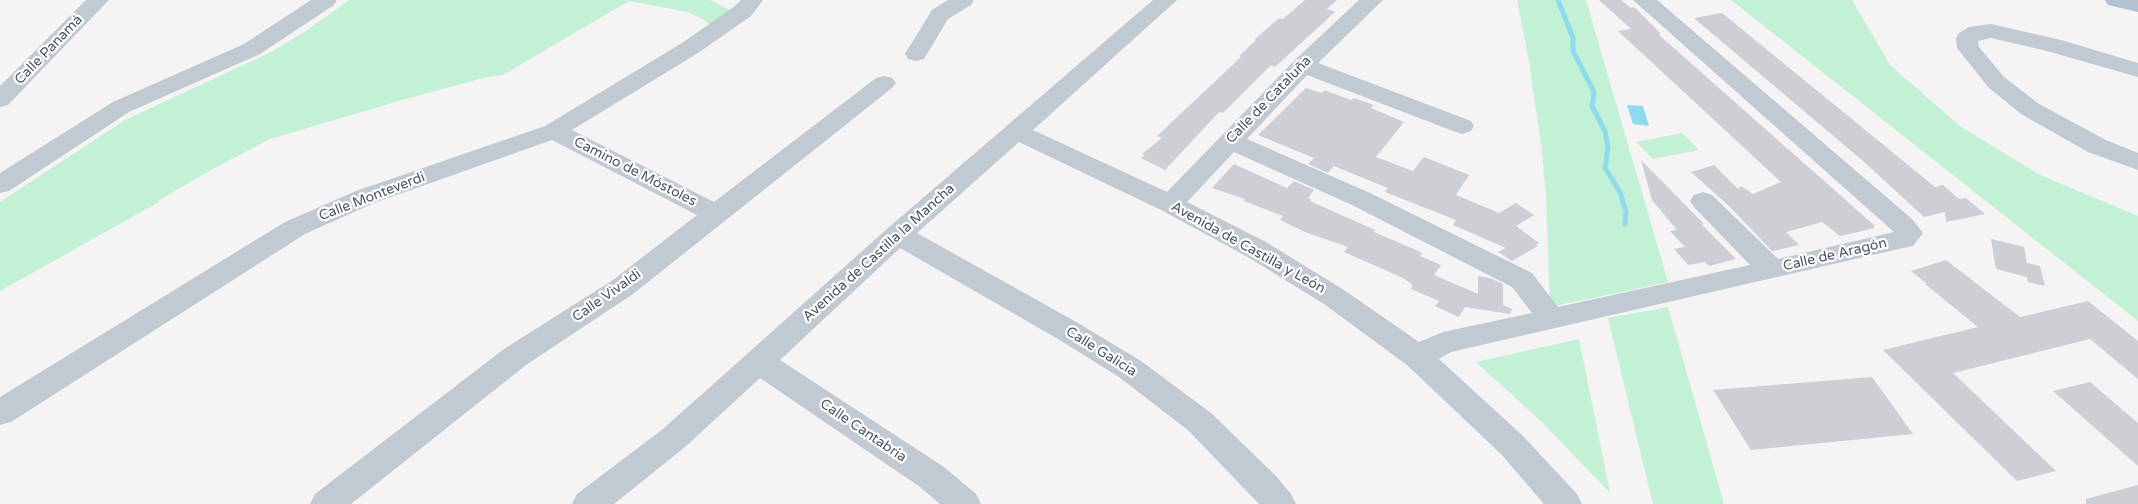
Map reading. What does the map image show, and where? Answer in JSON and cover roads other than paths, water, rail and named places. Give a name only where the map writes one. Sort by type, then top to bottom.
[{"type":"main road","points":[[2116,0],[2138,6]]},
{"type":"street","name":"Calle Panamá","points":[[0,100],[98,0]]},
{"type":"street","points":[[0,186],[121,107],[252,49],[326,0]]},
{"type":"street","name":"Calle Monteverdi","points":[[0,413],[294,228],[365,196],[554,131],[690,48],[742,11],[752,0]]},
{"type":"street","points":[[916,54],[940,15],[962,0]]},
{"type":"street","name":"Avenida de Castilla la Mancha","points":[[589,504],[674,438],[898,235],[1166,0]]},
{"type":"street","name":"Calle de Cataluña","points":[[1170,204],[1303,65],[1372,0]]},
{"type":"street","name":"Calle de Aragón","points":[[1418,357],[1443,343],[1772,270],[1904,239],[1909,234],[1903,225],[1644,0]]},
{"type":"street","points":[[2138,70],[2053,45],[1991,31],[1977,32],[1967,38],[1968,48],[1996,82],[2030,108],[2097,146],[2138,162]]},
{"type":"street","points":[[1303,65],[1462,126]]},
{"type":"street","name":"Calle Vivaldi","points":[[327,504],[515,357],[623,288],[884,84]]},
{"type":"street","name":"Camino de Móstoles","points":[[554,131],[716,214]]},
{"type":"street","name":"Avenida de Castilla y León","points":[[1016,131],[1170,204],[1256,250],[1334,297],[1418,357],[1512,445],[1565,504]]},
{"type":"street","points":[[1230,141],[1361,199],[1522,280],[1544,308]]},
{"type":"street","points":[[1703,201],[1772,270]]},
{"type":"street","name":"Calle Galicia","points":[[898,235],[1068,331],[1130,369],[1200,422],[1264,486],[1279,504]]},
{"type":"street","name":"Calle Cantabria","points":[[760,362],[932,478],[964,504]]},
{"type":"water","points":[[1627,105],[1643,106],[1649,126],[1633,124]]},
{"type":"waterway","points":[[1558,0],[1573,38],[1573,51],[1594,92],[1592,106],[1605,131],[1608,148],[1605,168],[1620,192],[1626,212],[1625,224]]}]
